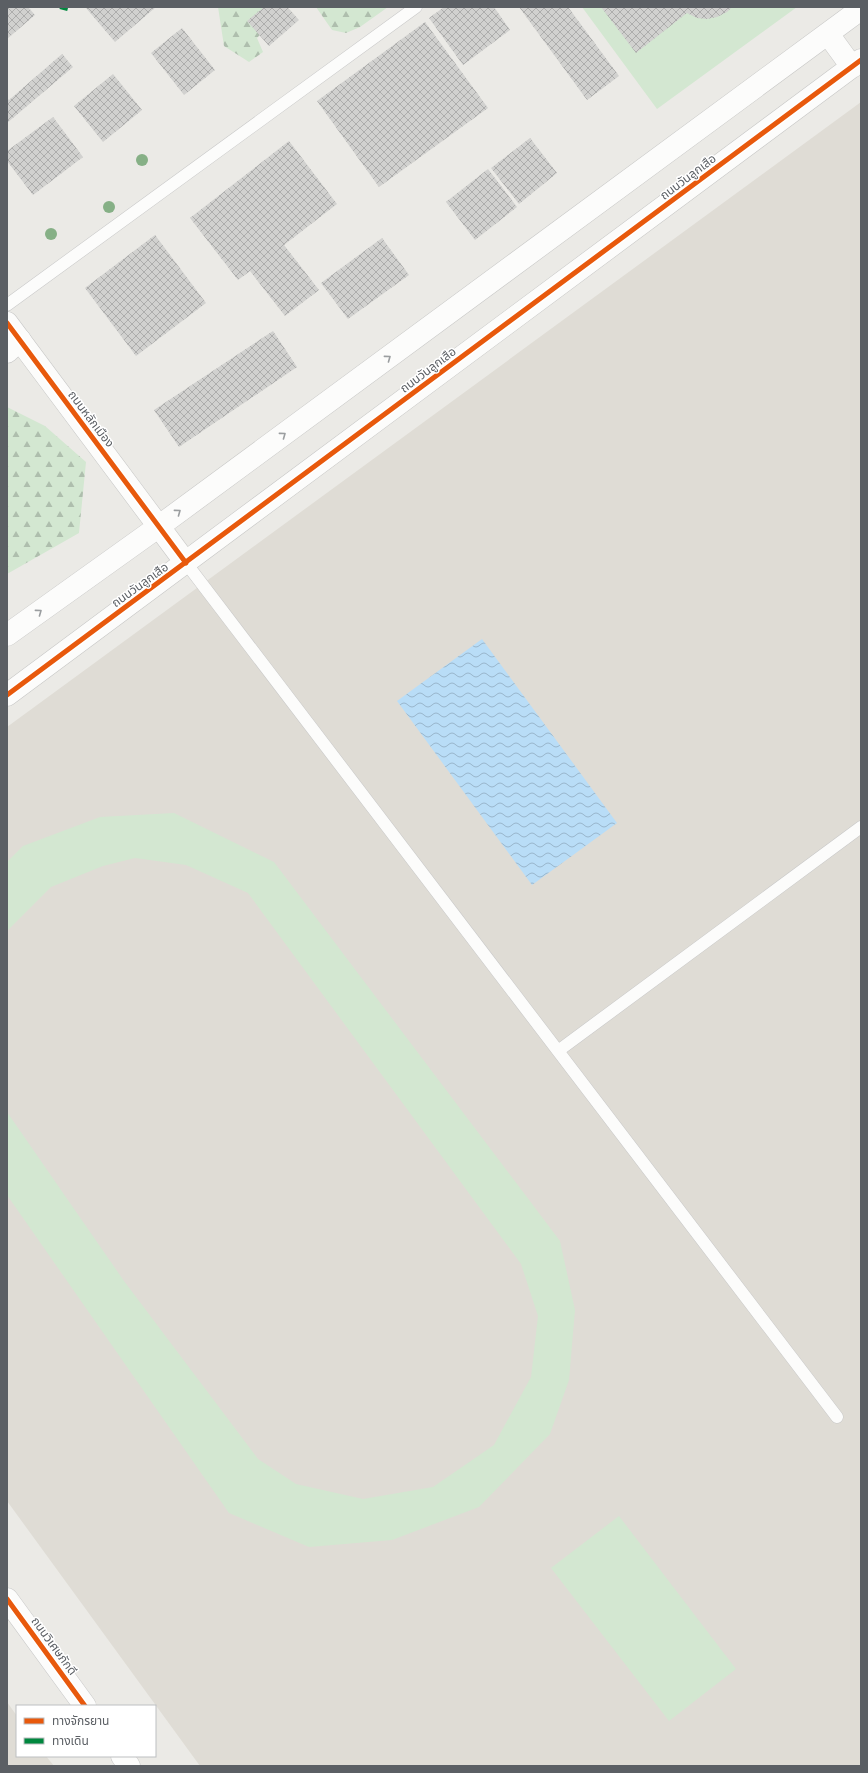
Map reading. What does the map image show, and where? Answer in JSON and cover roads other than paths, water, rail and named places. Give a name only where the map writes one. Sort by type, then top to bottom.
[{"type":"street","points":[[7,635],[158,527],[861,9]]},
{"type":"street","points":[[828,34],[858,67]]},
{"type":"street","name":"ถนนวันลูกเสือ","points":[[7,695],[858,67]]},
{"type":"street","name":"ถนนหลักเมือง","points":[[7,322],[14,346],[186,563]]},
{"type":"street","name":"ถนนวิเศษภักดี","points":[[7,1599],[85,1705]]},
{"type":"street","points":[[123,1757],[129,1766]]},
{"type":"lane","points":[[7,305],[416,7]]},
{"type":"lane","points":[[186,563],[837,1417]]},
{"type":"lane","points":[[558,1051],[861,827]]},
{"type":"water","points":[[482,639],[617,823],[532,885],[397,701]]}]
